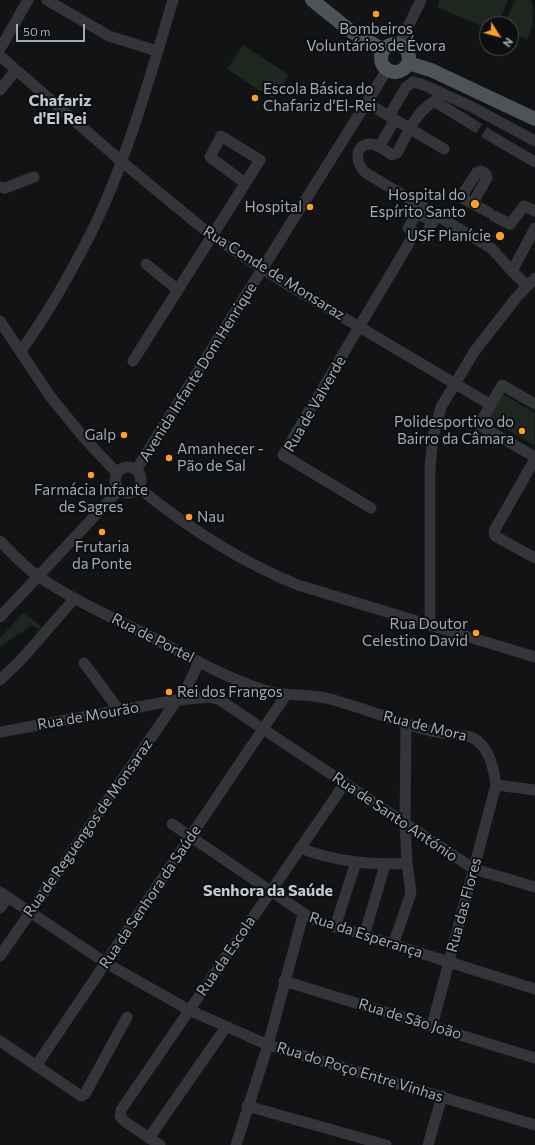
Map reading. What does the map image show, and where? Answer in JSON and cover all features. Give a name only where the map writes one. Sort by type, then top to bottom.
[{"type":"main road","points":[[312,0],[352,32],[384,50]]},
{"type":"main road","points":[[391,45],[399,45],[406,50],[408,63],[401,70],[392,72],[387,70],[382,63],[381,58],[384,50],[391,45]]},
{"type":"main road","points":[[408,63],[431,70],[535,120]]},
{"type":"street","points":[[0,49],[28,0]]},
{"type":"street","points":[[47,0],[109,36],[157,52]]},
{"type":"street","points":[[21,351],[42,321],[93,228],[121,162],[173,0]]},
{"type":"street","points":[[399,45],[421,0]]},
{"type":"street","name":"Rua Conde de Monsaraz","points":[[0,56],[121,162],[212,236],[263,269],[491,405]]},
{"type":"street","points":[[0,90],[16,70]]},
{"type":"street","name":"Avenida Infante Dom Henrique","points":[[136,470],[387,70]]},
{"type":"street","points":[[379,147],[406,87],[413,82],[472,107],[535,141]]},
{"type":"street","points":[[430,625],[430,468],[433,437],[441,407],[454,383],[494,325],[531,282],[512,270],[491,248],[360,168],[357,162],[358,154],[363,146],[370,144],[395,154],[421,111],[444,95]]},
{"type":"street","points":[[434,101],[470,123]]},
{"type":"street","points":[[367,104],[444,149]]},
{"type":"street","points":[[133,361],[260,160],[221,136],[210,157],[245,183]]},
{"type":"street","points":[[494,138],[535,162]]},
{"type":"street","points":[[0,187],[5,188],[34,177]]},
{"type":"street","points":[[475,205],[510,224],[524,206],[535,212]]},
{"type":"street","points":[[512,270],[535,228]]},
{"type":"street","points":[[360,327],[415,233]]},
{"type":"street","points":[[146,264],[178,290]]},
{"type":"street","points":[[0,321],[50,396],[79,432],[117,473]]},
{"type":"street","name":"Rua de Valverde","points":[[360,327],[283,455],[371,508]]},
{"type":"street","points":[[535,404],[502,385],[479,425],[535,458],[494,531],[495,536],[535,558]]},
{"type":"street","points":[[128,467],[136,470],[140,477],[139,488],[129,493],[119,490],[115,482],[117,473],[128,467]]},
{"type":"street","points":[[139,488],[205,538],[272,575],[298,586],[535,657]]},
{"type":"street","points":[[0,617],[119,490]]},
{"type":"street","name":"Rua de Portel","points":[[0,541],[22,564],[38,576],[75,598],[199,662],[267,691],[286,695]]},
{"type":"street","points":[[0,680],[20,661],[75,598]]},
{"type":"street","name":"Rua de Reguengos de Monsaraz","points":[[0,956],[179,700],[199,662]]},
{"type":"street","points":[[84,663],[119,710]]},
{"type":"street","name":"Rua de Mora","points":[[286,695],[302,694],[330,699],[406,725],[435,732],[471,737],[477,740],[483,747],[492,764],[496,785]]},
{"type":"street","name":"Rua da Senhora da Saúde","points":[[36,1066],[286,695]]},
{"type":"street","name":"Rua de Mourão","points":[[0,732],[179,700],[210,697],[216,698],[263,729]]},
{"type":"street","points":[[393,945],[411,893],[407,863],[405,823],[406,725]]},
{"type":"street","name":"Rua de Santo António","points":[[263,729],[474,869],[535,887]]},
{"type":"street","name":"Rua da Escola","points":[[149,1138],[124,1121],[120,1116],[121,1110],[345,783]]},
{"type":"street","points":[[496,785],[535,790]]},
{"type":"street","name":"Rua das Flores","points":[[432,1026],[496,785]]},
{"type":"street","name":"Rua da Esperança","points":[[172,824],[190,838],[303,915],[334,927],[535,989]]},
{"type":"street","points":[[300,848],[313,853],[356,862],[385,865],[407,863]]},
{"type":"street","points":[[334,927],[356,862]]},
{"type":"street","points":[[364,936],[385,865]]},
{"type":"street","name":"Rua de Reguengos de Monsaraz","points":[[0,908],[4,895]]},
{"type":"street","name":"Rua do Poço Entre Vinhas","points":[[4,895],[106,963],[189,1010],[226,1027],[268,1045],[535,1125]]},
{"type":"street","points":[[236,1145],[247,1106],[268,1045],[303,915]]},
{"type":"street","name":"Rua de São João","points":[[284,981],[535,1058]]},
{"type":"street","points":[[0,1041],[81,1096],[85,1094],[127,1017]]},
{"type":"street","points":[[160,1145],[149,1138],[226,1027]]},
{"type":"street","points":[[428,1145],[442,1096]]},
{"type":"street","points":[[247,1106],[386,1145]]},
{"type":"shaded area","points":[[440,0],[508,0],[501,16],[479,16],[479,25],[437,7]]},
{"type":"shaded area","points":[[515,0],[531,0],[533,20],[527,39],[519,36],[519,16],[508,16]]},
{"type":"shaded area","points":[[243,45],[289,75],[273,99],[227,69]]},
{"type":"shaded area","name":"Polidesportivo do Bairro da Câmara","points":[[503,394],[535,413],[534,445],[488,419]]},
{"type":"shaded area","points":[[23,613],[41,626],[39,630],[32,625],[0,647],[0,638]]},
{"type":"tunnel","points":[[470,123],[494,138]]},
{"type":"place","name":"Bombeiros Voluntários de Évora","points":[[376,14]]},
{"type":"place","name":"Escola Básica do Chafariz d’El-Rei","points":[[255,98]]},
{"type":"place","name":"Hospital do Espírito Santo","points":[[475,204]]},
{"type":"place","name":"Hospital","points":[[310,207]]},
{"type":"place","name":"USF Planície","points":[[500,236]]},
{"type":"place","name":"Polidesportivo do Bairro da Câmara","points":[[522,431]]},
{"type":"place","name":"Galp","points":[[124,435]]},
{"type":"place","name":"Amanhecer - Pão de Sal","points":[[169,458]]},
{"type":"place","name":"Farmácia Infante de Sagres","points":[[91,475]]},
{"type":"place","name":"Nau","points":[[189,517]]},
{"type":"place","name":"Frutaria da Ponte","points":[[102,532]]},
{"type":"place","name":"Rua Doutor Celestino David","points":[[476,633]]},
{"type":"place","name":"Rei dos Frangos","points":[[169,692]]},
{"type":"district","name":"Chafariz d'El Rei","points":[[60,110]]},
{"type":"district","name":"Senhora da Saúde","points":[[268,891]]}]
